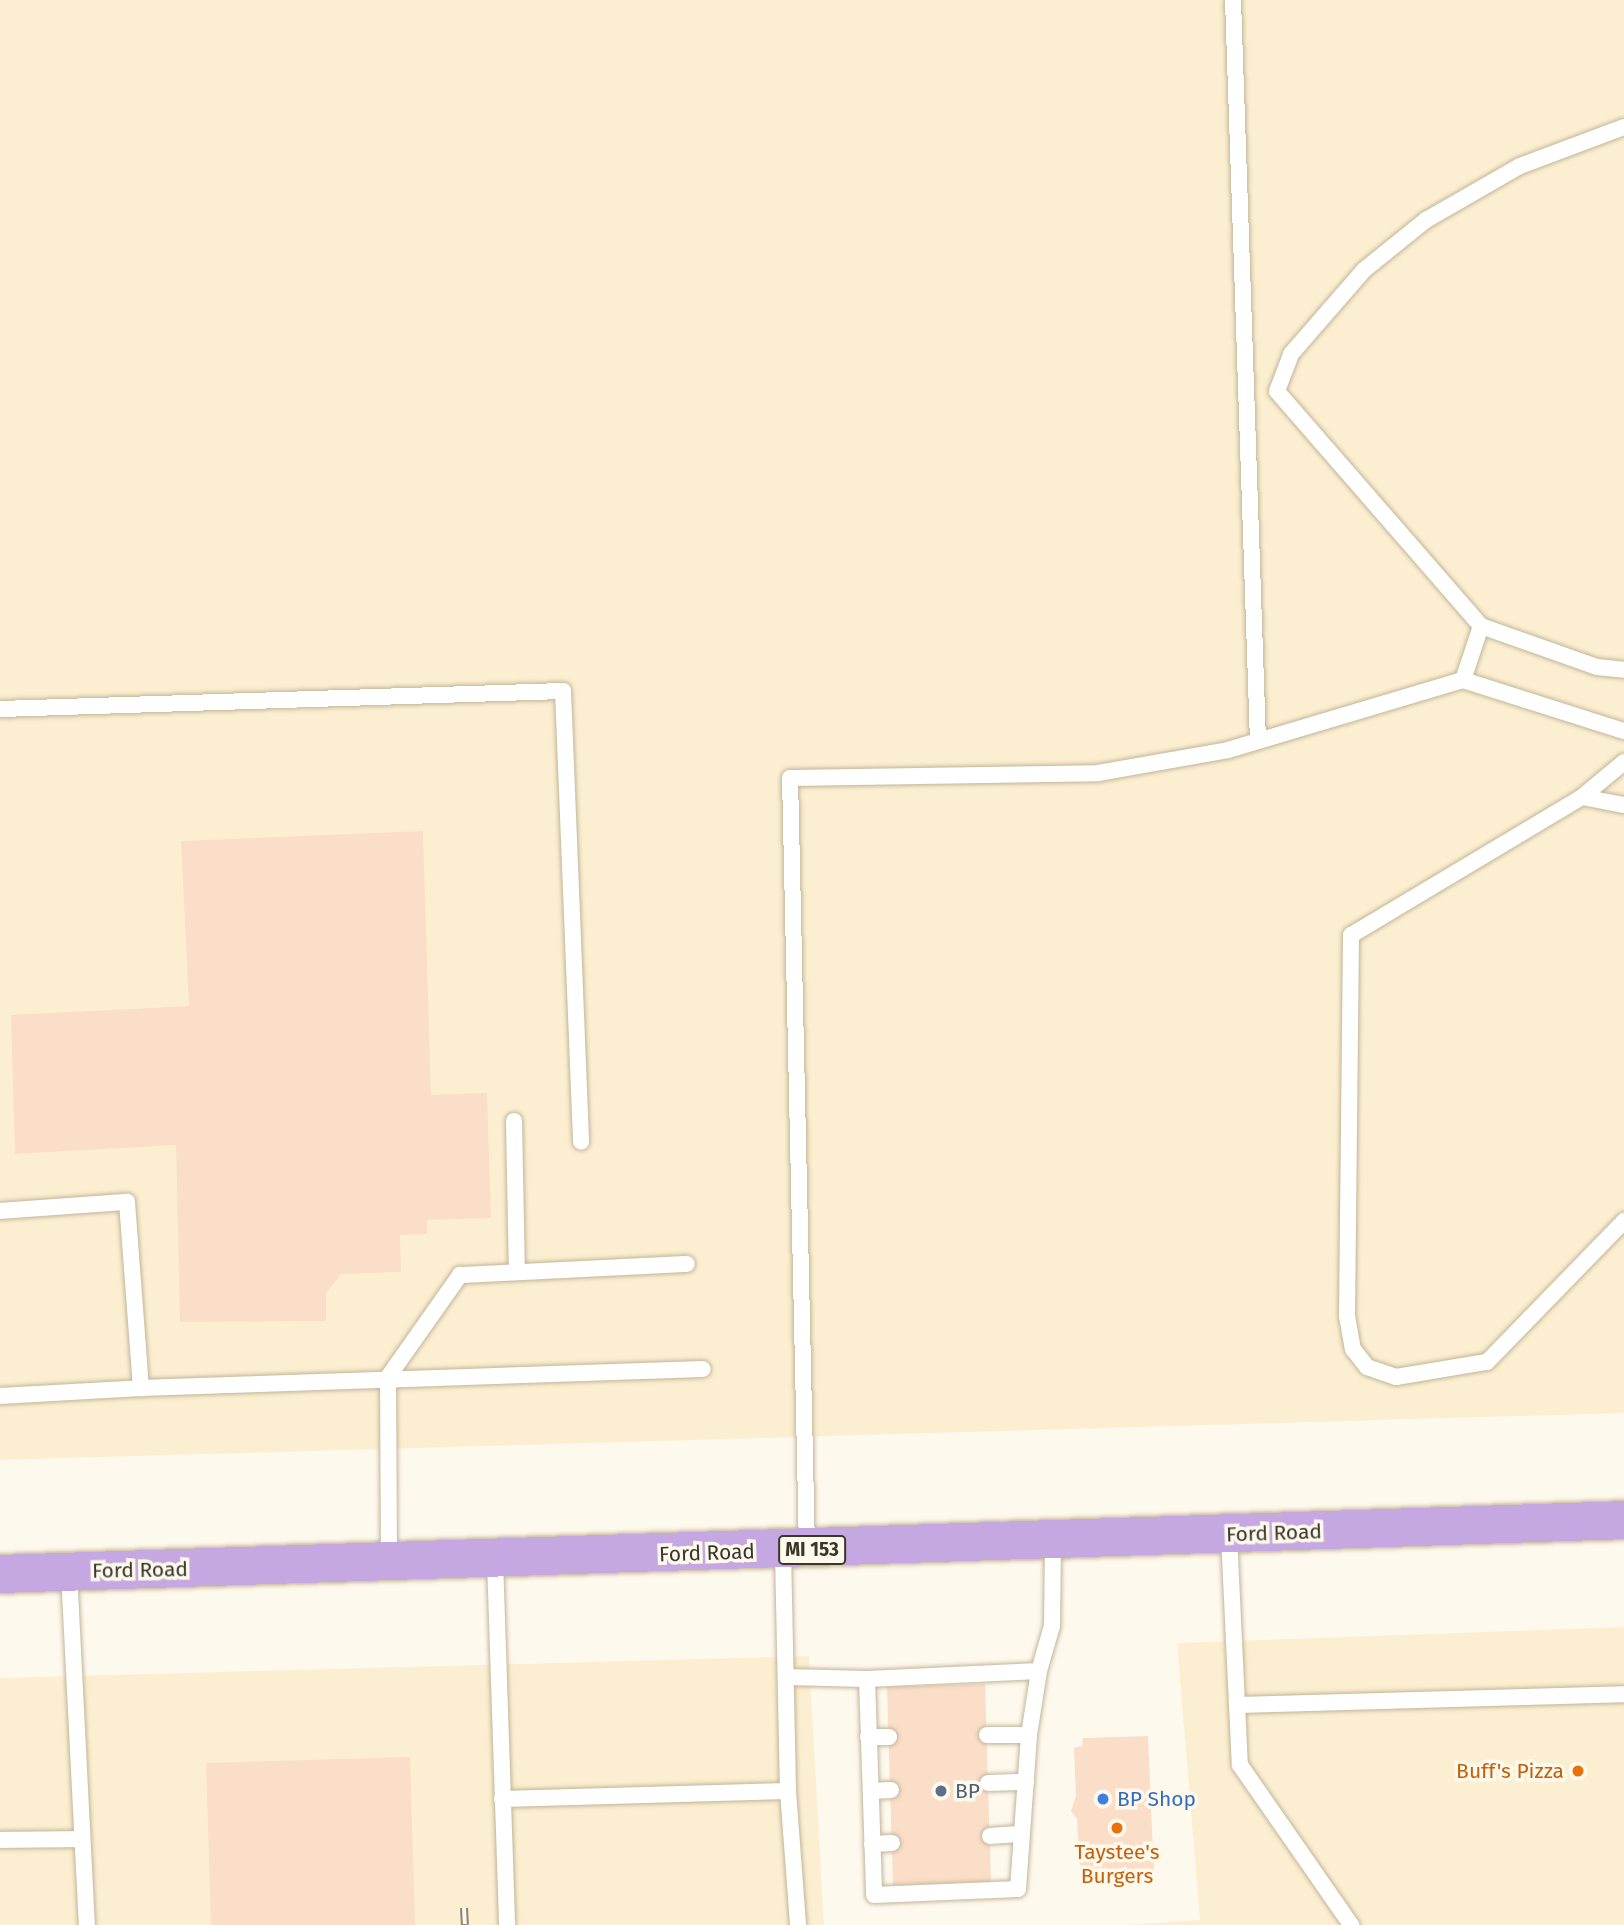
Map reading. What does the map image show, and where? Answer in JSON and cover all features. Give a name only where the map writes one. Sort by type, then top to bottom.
[{"type":"main road","name":"Ford Road","points":[[0,1574],[795,1551],[1624,1520]]},
{"type":"lane","points":[[1233,0],[1258,741]]},
{"type":"lane","points":[[1277,391],[1291,354],[1364,270],[1426,220],[1520,166],[1624,127]]},
{"type":"lane","points":[[1247,400],[1277,391]]},
{"type":"lane","points":[[1277,391],[1481,626],[1597,667],[1624,670]]},
{"type":"lane","points":[[1463,680],[1481,626]]},
{"type":"lane","points":[[799,1925],[788,1791],[786,1677],[795,1551],[790,778],[1098,773],[1170,762],[1258,741],[1463,680],[1624,731]]},
{"type":"lane","points":[[0,709],[563,691],[581,1142]]},
{"type":"lane","points":[[1624,762],[1582,797],[1351,935],[1347,1316],[1353,1349],[1367,1367],[1395,1377],[1486,1362],[1624,1221]]},
{"type":"lane","points":[[1582,797],[1624,805]]},
{"type":"lane","points":[[514,1121],[517,1272]]},
{"type":"lane","points":[[0,1211],[127,1202],[141,1388]]},
{"type":"lane","points":[[388,1564],[388,1377],[460,1275],[687,1264]]},
{"type":"lane","points":[[0,1396],[388,1377],[703,1369]]},
{"type":"lane","points":[[1229,1535],[1240,1766],[1351,1925]]},
{"type":"lane","points":[[867,1679],[874,1895],[1018,1889],[1029,1735],[1039,1671],[1052,1626],[1054,1541]]},
{"type":"lane","points":[[495,1560],[507,1925]]},
{"type":"lane","points":[[69,1572],[87,1925]]},
{"type":"lane","points":[[786,1677],[867,1679],[1039,1671]]},
{"type":"lane","points":[[1237,1705],[1624,1694]]},
{"type":"lane","points":[[987,1735],[1029,1735]]},
{"type":"lane","points":[[868,1737],[889,1737]]},
{"type":"lane","points":[[988,1783],[1026,1782]]},
{"type":"lane","points":[[870,1791],[891,1790]]},
{"type":"lane","points":[[502,1799],[788,1791]]},
{"type":"lane","points":[[990,1836],[1022,1834]]},
{"type":"lane","points":[[0,1840],[81,1839]]},
{"type":"lane","points":[[872,1844],[892,1843]]},
{"type":"shaded area","points":[[0,0],[1624,0],[1624,1413],[0,1460]]},
{"type":"shaded area","points":[[1624,1627],[1624,1925],[1125,1925],[1200,1920],[1177,1643]]},
{"type":"shaded area","points":[[809,1656],[824,1925],[0,1925],[0,1678]]},
{"type":"building","points":[[423,831],[431,1095],[487,1093],[491,1218],[427,1220],[427,1234],[400,1235],[401,1272],[341,1274],[326,1293],[326,1321],[180,1322],[176,1145],[15,1154],[11,1015],[189,1006],[181,841]]},
{"type":"building","points":[[985,1684],[991,1882],[893,1885],[887,1687]]},
{"type":"building","points":[[1148,1736],[1154,1876],[1089,1878],[1087,1869],[1080,1868],[1077,1819],[1071,1811],[1076,1796],[1074,1748],[1082,1746],[1083,1738]]},
{"type":"building","points":[[410,1757],[415,1925],[211,1925],[206,1763]]},
{"type":"railway","points":[[464,1908],[465,1925]]},
{"type":"place","name":"Buff's Pizza","points":[[1578,1771]]},
{"type":"place","name":"BP","points":[[941,1791]]},
{"type":"place","name":"BP Shop","points":[[1103,1799]]},
{"type":"place","name":"Taystee's Burgers","points":[[1117,1828]]}]
